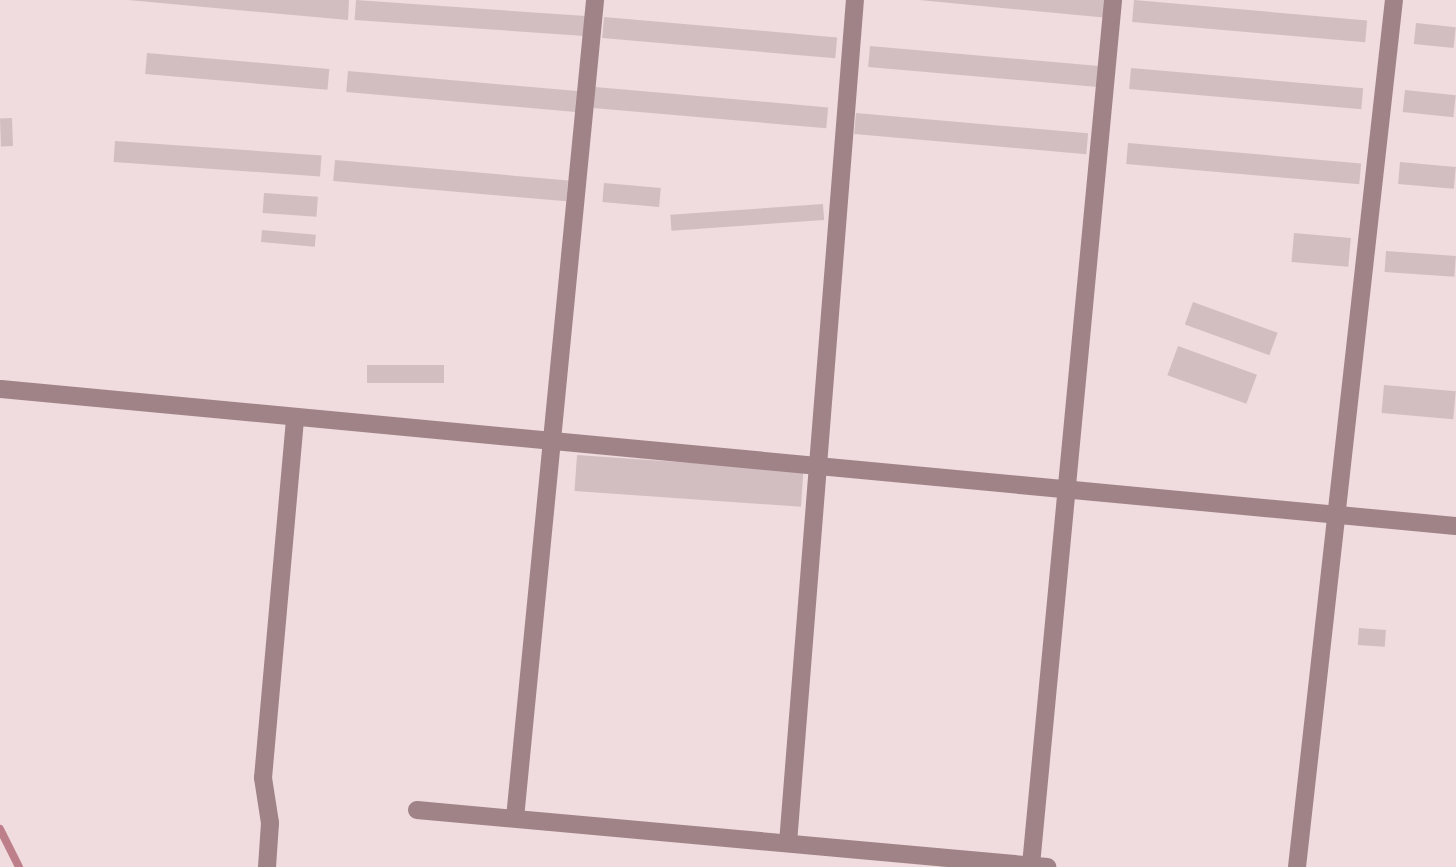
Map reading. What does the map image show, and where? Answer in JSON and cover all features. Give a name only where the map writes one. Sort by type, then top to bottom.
[{"type":"street","points":[[515,818],[595,0]]},
{"type":"street","points":[[788,843],[855,0]]},
{"type":"street","points":[[417,810],[1039,866],[1069,490],[1113,0]]},
{"type":"street","points":[[1297,867],[1394,0]]},
{"type":"street","points":[[1,389],[1456,526]]},
{"type":"street","points":[[267,867],[270,823],[263,778],[295,417]]},
{"type":"building","points":[[128,0],[349,0],[348,20]]},
{"type":"building","points":[[356,0],[589,16],[588,36],[355,20]]},
{"type":"building","points":[[919,0],[1110,0],[1109,18]]},
{"type":"building","points":[[1134,0],[1367,20],[1365,42],[1132,22]]},
{"type":"building","points":[[604,17],[837,37],[835,58],[602,38]]},
{"type":"building","points":[[1416,23],[1456,27],[1454,48],[1414,44]]},
{"type":"building","points":[[870,46],[1102,66],[1100,87],[868,67]]},
{"type":"building","points":[[147,53],[329,69],[327,90],[145,74]]},
{"type":"building","points":[[1131,68],[1363,88],[1361,109],[1129,89]]},
{"type":"building","points":[[348,71],[580,91],[578,112],[346,92]]},
{"type":"building","points":[[595,87],[828,107],[826,128],[593,108]]},
{"type":"building","points":[[1405,90],[1456,95],[1453,117],[1403,112]]},
{"type":"building","points":[[856,113],[1088,133],[1086,154],[854,134]]},
{"type":"building","points":[[0,118],[12,118],[13,146],[1,146]]},
{"type":"building","points":[[115,141],[321,155],[320,176],[114,162]]},
{"type":"building","points":[[1128,143],[1361,163],[1359,184],[1126,164]]},
{"type":"building","points":[[335,160],[568,180],[566,201],[333,181]]},
{"type":"building","points":[[1400,162],[1456,167],[1454,189],[1398,184]]},
{"type":"building","points":[[604,183],[661,188],[659,207],[602,202]]},
{"type":"building","points":[[264,193],[318,197],[316,217],[263,213]]},
{"type":"building","points":[[823,204],[824,220],[671,231],[670,215]]},
{"type":"building","points":[[262,230],[316,235],[315,247],[261,242]]},
{"type":"building","points":[[1294,233],[1351,238],[1348,267],[1291,262]]},
{"type":"building","points":[[1386,251],[1456,256],[1454,277],[1385,272]]},
{"type":"building","points":[[1193,302],[1278,333],[1269,355],[1185,325]]},
{"type":"building","points":[[1178,346],[1257,375],[1246,404],[1167,375]]},
{"type":"building","points":[[367,365],[444,365],[444,383],[367,383]]},
{"type":"building","points":[[1384,385],[1456,391],[1453,419],[1382,413]]},
{"type":"building","points":[[577,455],[803,471],[801,507],[574,491]]},
{"type":"building","points":[[1359,628],[1386,630],[1385,647],[1358,645]]},
{"type":"waterway","points":[[0,829],[19,867]]}]
